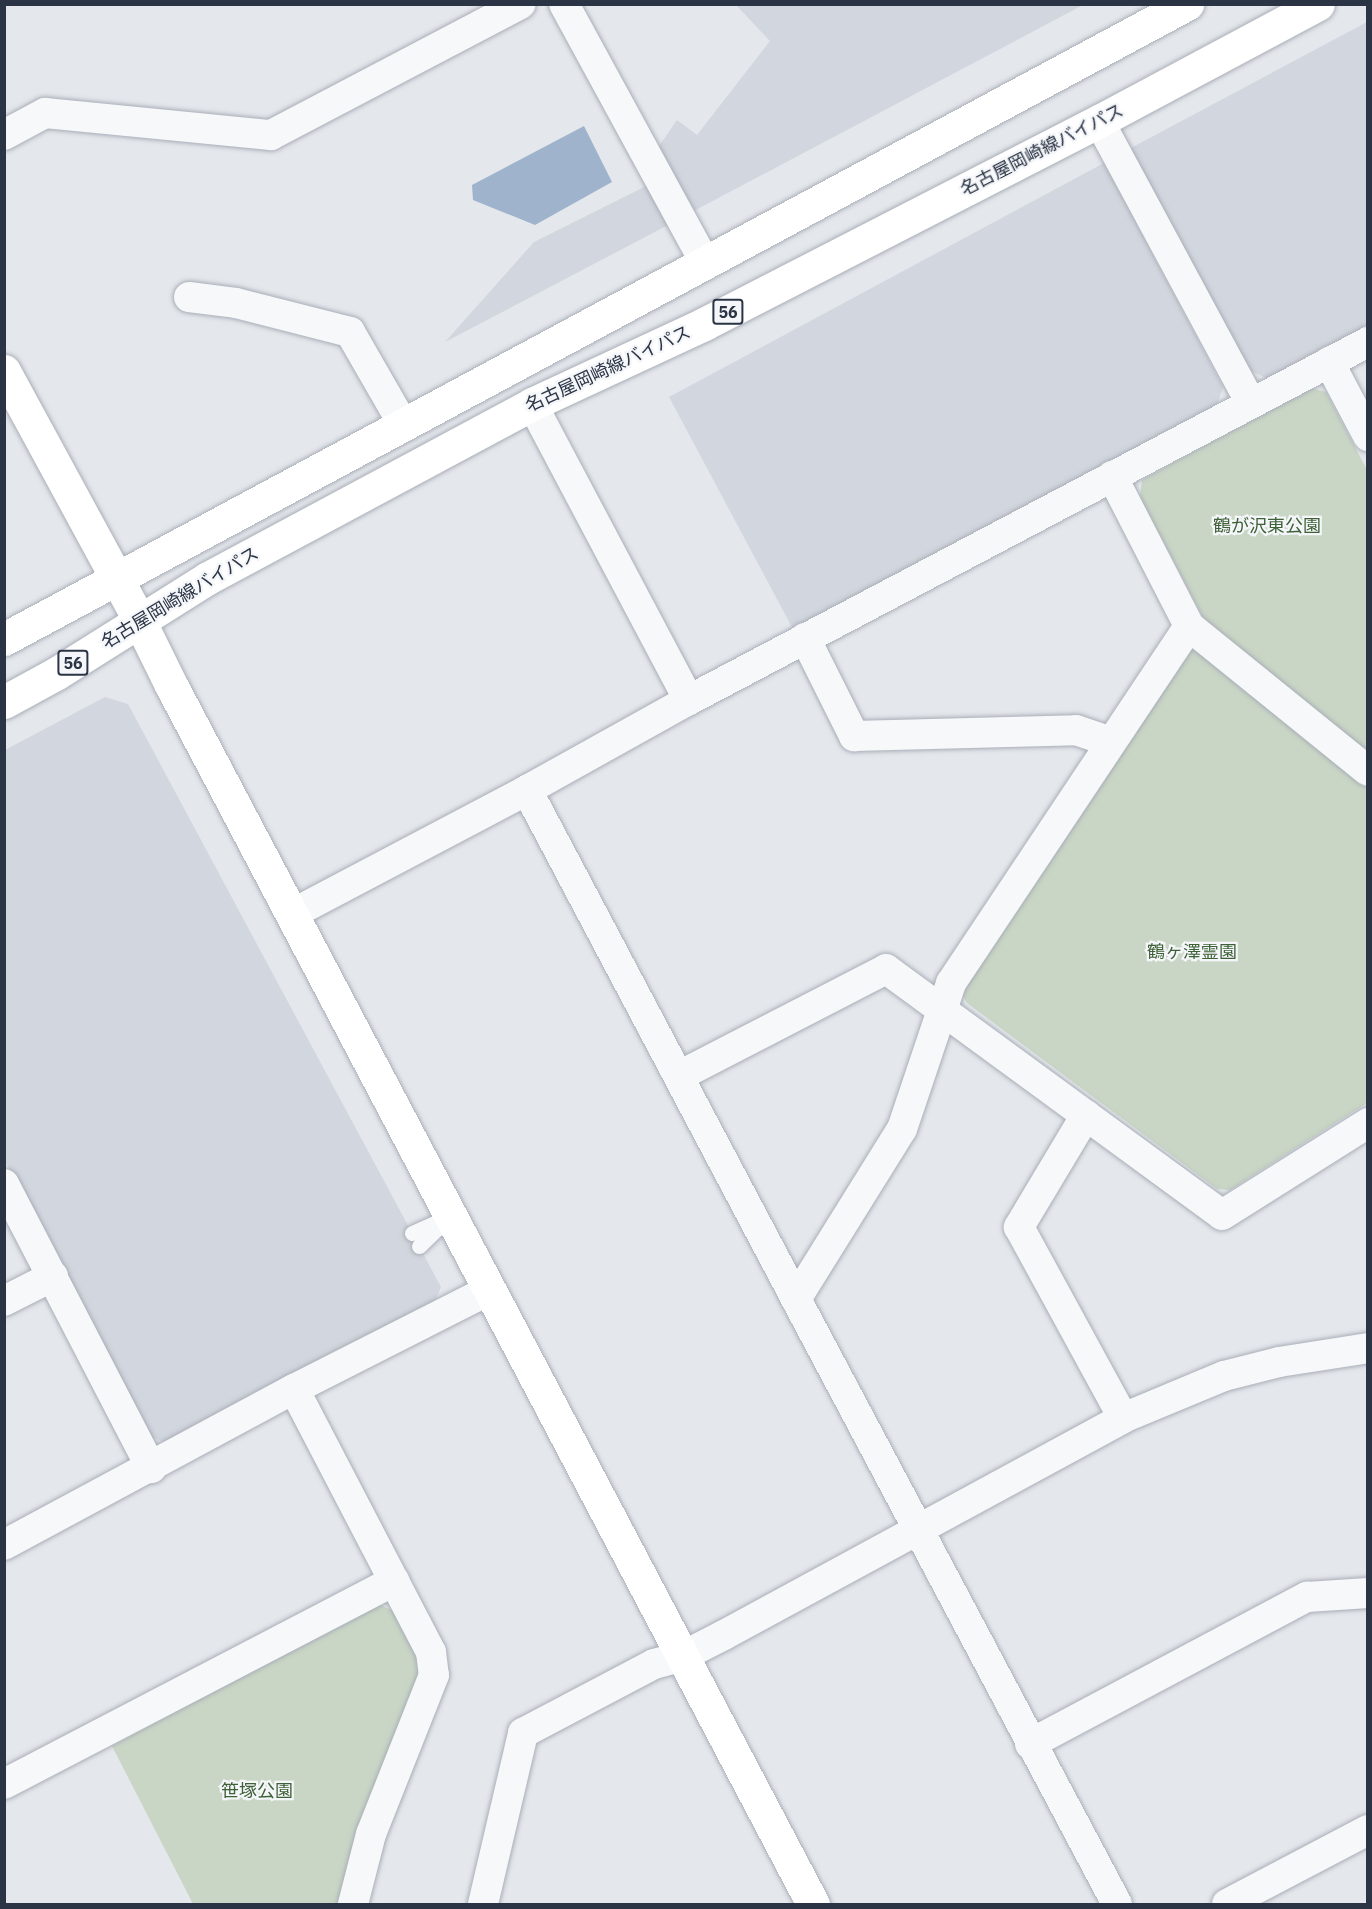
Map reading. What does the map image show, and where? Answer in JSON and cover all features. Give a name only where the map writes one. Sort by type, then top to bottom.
[{"type":"main road","points":[[4,639],[1187,4]]},
{"type":"main road","name":"名古屋岡崎線バイパス","points":[[4,702],[57,673],[208,578],[532,404],[704,324],[1099,121],[1318,4]]},
{"type":"main road","points":[[4,371],[140,620],[171,685],[813,1905]]},
{"type":"street","points":[[4,135],[45,113],[271,135],[521,4]]},
{"type":"street","points":[[564,4],[705,263]]},
{"type":"street","points":[[1099,121],[1250,402]]},
{"type":"street","points":[[189,297],[236,303],[350,332],[403,424]]},
{"type":"street","points":[[292,914],[527,790],[805,638],[1250,402],[1368,342]]},
{"type":"street","points":[[1329,362],[1368,436]]},
{"type":"street","points":[[532,404],[689,700]]},
{"type":"street","points":[[1112,476],[1189,626],[1368,771]]},
{"type":"street","points":[[796,1299],[902,1129],[951,983],[1189,626]]},
{"type":"street","points":[[805,638],[854,736],[1076,730],[1111,742]]},
{"type":"street","points":[[527,790],[1030,1744],[1118,1905]]},
{"type":"street","points":[[679,1076],[886,969],[1222,1215],[1368,1123]]},
{"type":"street","points":[[1086,1115],[1019,1227],[1123,1418]]},
{"type":"street","points":[[4,1184],[29,1216],[53,1276],[151,1468]]},
{"type":"street","points":[[4,1301],[53,1276]]},
{"type":"street","points":[[4,1545],[151,1468],[294,1389],[489,1290]]},
{"type":"street","points":[[483,1905],[523,1733],[654,1664],[681,1657],[1123,1418],[1224,1376],[1279,1362],[1368,1348]]},
{"type":"street","points":[[294,1389],[431,1652],[434,1675],[371,1834],[353,1905]]},
{"type":"street","points":[[4,1784],[394,1581]]},
{"type":"street","points":[[1030,1744],[1307,1597],[1368,1593]]},
{"type":"street","points":[[1227,1905],[1368,1830]]},
{"type":"lane","points":[[415,1240],[450,1216]]},
{"type":"shaded area","points":[[736,5],[1083,5],[690,213],[657,149],[677,120],[697,135],[770,41]]},
{"type":"shaded area","points":[[1367,22],[1367,326],[1268,379],[1247,369],[1131,148]]},
{"type":"shaded area","points":[[1104,163],[1223,387],[1217,405],[794,631],[669,397]]},
{"type":"shaded area","points":[[650,184],[670,224],[445,342],[534,242]]},
{"type":"shaded area","points":[[105,697],[128,704],[441,1287],[435,1301],[168,1443],[150,1437],[5,1161],[5,750]]},
{"type":"green space","name":"鶴が沢東公園","points":[[1311,388],[1326,392],[1367,470],[1367,756],[1207,625],[1140,497],[1142,480]]},
{"type":"green space","name":"鶴ヶ澤霊園","points":[[1201,648],[1367,785],[1367,1103],[1230,1190],[1217,1189],[967,1003],[959,989],[1183,652]]},
{"type":"green space","name":"笹塚公園","points":[[378,1604],[396,1612],[422,1657],[419,1678],[356,1836],[337,1904],[193,1904],[112,1746]]},
{"type":"water","points":[[584,126],[612,182],[535,225],[473,200],[472,185]]}]
